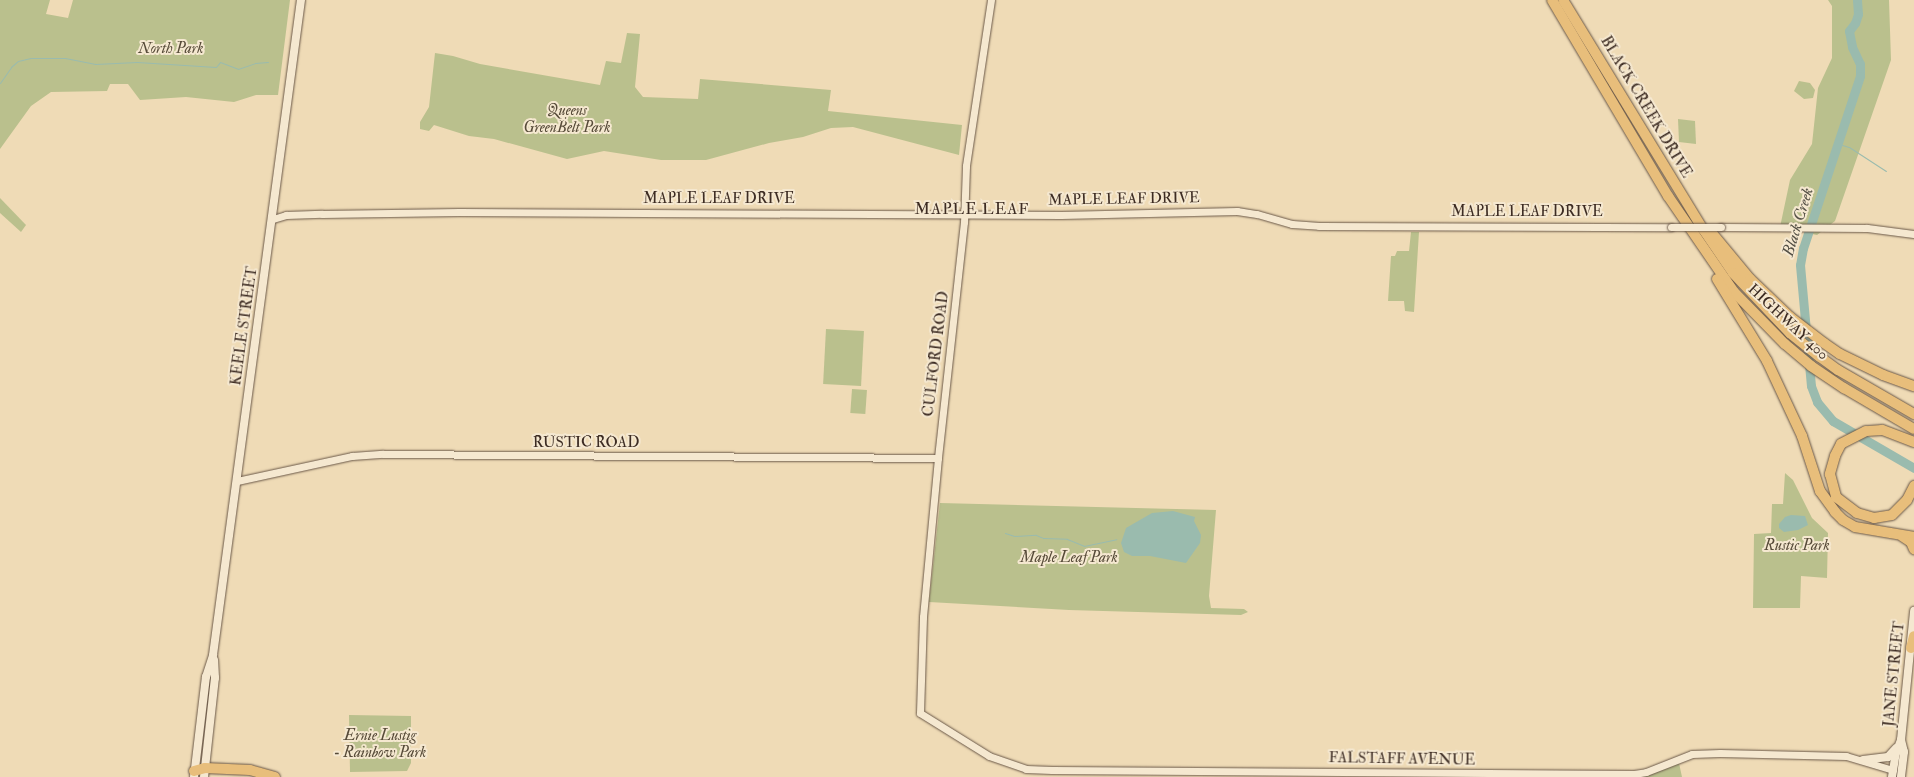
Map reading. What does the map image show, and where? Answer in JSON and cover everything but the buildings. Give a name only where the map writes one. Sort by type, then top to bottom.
[{"type":"highway","name":"BLACK CREEK DRIVE","points":[[1552,0],[1691,233]]},
{"type":"highway","name":"BLACK CREEK DRIVE","points":[[1563,0],[1703,229]]},
{"type":"highway","points":[[1695,218],[1715,236],[1750,280],[1790,317],[1840,354],[1909,381],[1914,386]]},
{"type":"highway","name":"HIGHWAY 400","points":[[1703,229],[1733,273],[1790,333],[1838,370],[1914,414]]},
{"type":"highway","name":"HIGHWAY 400","points":[[1691,233],[1734,292],[1785,344],[1811,366],[1844,388],[1914,429]]},
{"type":"highway","points":[[1691,233],[1766,361],[1802,436],[1820,491],[1843,520],[1855,527],[1914,537]]},
{"type":"highway","points":[[1914,442],[1882,430],[1866,431],[1841,444],[1832,463],[1832,486],[1836,498],[1857,513],[1874,518],[1892,515],[1907,500],[1914,486]]},
{"type":"highway","points":[[1901,535],[1910,542],[1914,549]]},
{"type":"highway","points":[[1911,648],[1914,636]]},
{"type":"highway","points":[[194,774],[250,770],[275,777]]},
{"type":"main road","name":"KEELE STREET","points":[[194,774],[206,677],[213,655],[273,220],[301,0]]},
{"type":"main road","name":"JANE STREET","points":[[1892,773],[1901,740],[1914,611]]},
{"type":"main road","name":"KEELE STREET","points":[[204,772],[215,678],[213,655]]},
{"type":"main road","name":"JANE STREET","points":[[1901,740],[1904,752],[1902,777]]},
{"type":"main road","points":[[1863,760],[1888,757],[1901,740]]},
{"type":"street","name":"CULFORD ROAD","points":[[920,713],[922,639],[938,458],[964,214],[968,149],[991,0]]},
{"type":"street","name":"MAPLE LEAF DRIVE","points":[[273,220],[286,216],[322,214],[452,212],[1061,215],[1237,211],[1257,214],[1298,225],[1319,226],[1820,227],[1867,228],[1914,234]]},
{"type":"street","name":"RUSTIC ROAD","points":[[237,481],[366,455],[938,458]]},
{"type":"street","name":"FALSTAFF AVENUE","points":[[920,713],[989,756],[1026,768],[1052,770],[1623,774],[1646,772],[1692,754],[1846,756],[1863,760],[1892,773]]},
{"type":"green space","name":"North Park","points":[[0,0],[50,0],[46,14],[68,18],[73,0],[290,0],[278,95],[256,95],[234,102],[186,97],[140,100],[128,84],[110,84],[107,91],[51,92],[31,106],[0,149]]},
{"type":"green space","points":[[1828,0],[1889,0],[1891,60],[1835,221],[1817,235],[1780,227],[1790,180],[1812,144],[1818,88],[1832,58],[1832,6]]},
{"type":"green space","name":"Queens GreenBelt Park","points":[[627,33],[640,34],[635,87],[643,97],[698,99],[700,79],[831,90],[828,111],[962,125],[959,155],[853,127],[831,128],[803,137],[769,143],[706,160],[661,160],[604,151],[567,159],[494,139],[469,136],[434,125],[429,131],[420,129],[420,122],[429,107],[435,53],[480,64],[600,85],[606,61],[621,63]]},
{"type":"green space","points":[[1799,81],[1810,83],[1815,90],[1813,98],[1804,99],[1794,91]]},
{"type":"green space","points":[[1678,119],[1695,121],[1696,144],[1679,142]]},
{"type":"green space","points":[[0,198],[26,225],[21,232],[0,213]]},
{"type":"green space","points":[[1411,232],[1419,232],[1414,312],[1405,311],[1404,301],[1388,301],[1391,256],[1395,256],[1397,251],[1409,251]]},
{"type":"green space","points":[[826,329],[864,331],[861,386],[823,384]]},
{"type":"green space","points":[[852,389],[867,390],[865,414],[850,413]]},
{"type":"green space","name":"Rustic Park","points":[[1785,473],[1793,480],[1812,518],[1828,533],[1827,578],[1801,576],[1800,608],[1753,608],[1754,534],[1771,533],[1772,504],[1783,504]]},
{"type":"green space","name":"Maple Leaf Park","points":[[940,503],[1216,510],[1209,596],[1211,608],[1244,609],[1248,612],[1241,615],[1069,610],[929,602]]},
{"type":"green space","name":"Ernie Lustig - Rainbow Park","points":[[349,715],[411,716],[411,763],[407,771],[350,772]]},
{"type":"green space","points":[[1679,763],[1682,777],[1640,777],[1646,776]]},
{"type":"shaded area","points":[[1173,511],[1195,517],[1194,521],[1201,535],[1200,543],[1186,563],[1150,556],[1132,556],[1124,552],[1121,543],[1126,528],[1152,513]]},
{"type":"shaded area","points":[[1791,515],[1805,516],[1808,525],[1798,530],[1784,532],[1779,528],[1779,524],[1785,517]]},
{"type":"waterway","name":"Black Creek","points":[[1857,0],[1858,14],[1855,23],[1849,31],[1852,47],[1860,64],[1860,76],[1803,248],[1800,265],[1811,386],[1817,402],[1833,421],[1914,468]]},
{"type":"waterway","points":[[0,83],[11,67],[18,61],[31,58],[65,58],[95,64],[137,62],[216,67],[220,62],[238,69],[255,63],[268,62]]},
{"type":"waterway","points":[[1839,144],[1849,147],[1886,171]]},
{"type":"waterway","points":[[1005,533],[1014,536],[1036,535],[1043,538],[1067,539],[1084,546],[1116,539]]},
{"type":"district","name":"MAPLE LEAF","points":[[972,209]]}]
